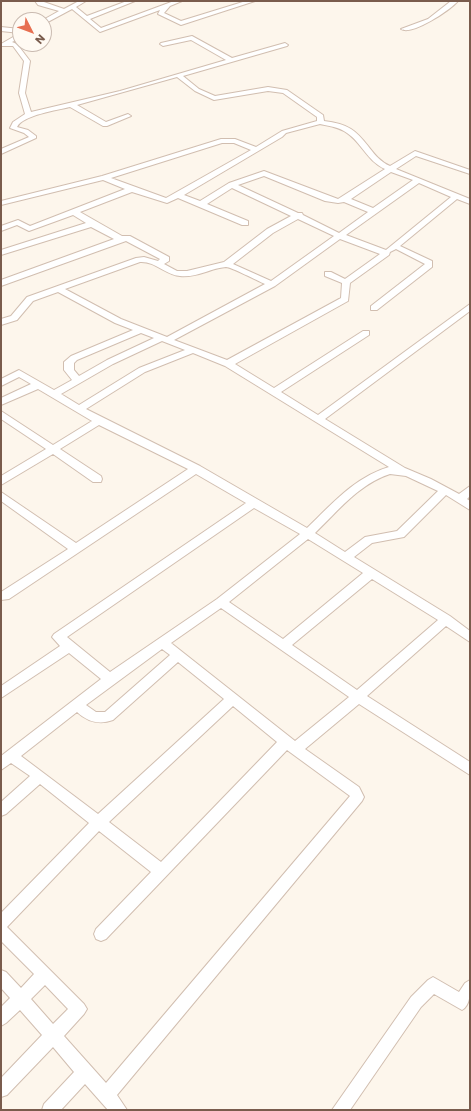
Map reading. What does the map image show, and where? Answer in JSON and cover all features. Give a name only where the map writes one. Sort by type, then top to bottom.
[{"type":"street","points":[[38,1],[40,4],[64,11]]},
{"type":"street","points":[[52,18],[83,1]]},
{"type":"street","points":[[87,18],[132,1]]},
{"type":"street","points":[[73,7],[100,30],[179,1]]},
{"type":"street","points":[[169,5],[160,12],[181,23],[252,1]]},
{"type":"street","points":[[404,29],[430,20],[455,1]]},
{"type":"street","points":[[4,30],[10,36],[5,44],[15,45],[27,61],[21,86],[24,106],[29,115]]},
{"type":"street","points":[[163,44],[192,38],[231,60]]},
{"type":"street","points":[[1,152],[34,137],[26,131],[13,128],[14,123],[29,115],[72,105],[285,45]]},
{"type":"street","points":[[178,75],[197,90],[214,98],[268,89],[285,91],[321,116],[320,122]]},
{"type":"street","points":[[72,105],[105,125],[128,116]]},
{"type":"street","points":[[104,178],[166,201],[280,136],[284,132],[320,122],[338,126],[350,132],[374,161],[470,202]]},
{"type":"street","points":[[1,203],[104,178],[221,141],[235,141],[256,149]]},
{"type":"street","points":[[201,204],[232,186],[264,173],[328,199],[338,201],[345,199],[415,153],[470,172]]},
{"type":"street","points":[[54,394],[110,362],[164,339],[272,284],[418,180]]},
{"type":"street","points":[[232,186],[299,215],[340,236],[386,253]]},
{"type":"street","points":[[1,229],[18,222],[29,229],[132,189]]},
{"type":"street","points":[[178,195],[245,223]]},
{"type":"street","points":[[228,364],[345,299],[346,296],[344,287],[346,282],[395,246],[456,196]]},
{"type":"street","points":[[345,199],[373,211]]},
{"type":"street","points":[[74,212],[92,224],[121,239]]},
{"type":"street","points":[[1,322],[14,318],[30,299],[57,288],[139,260],[149,259],[169,271],[182,275],[227,264],[270,231],[299,215]]},
{"type":"street","points":[[1,253],[92,224]]},
{"type":"street","points":[[1,283],[127,238],[166,259],[159,264]]},
{"type":"street","points":[[374,308],[429,263],[395,246]]},
{"type":"street","points":[[227,264],[272,284]]},
{"type":"street","points":[[328,274],[346,282]]},
{"type":"street","points":[[57,288],[118,321],[228,364],[273,393],[401,470],[445,490],[470,506]]},
{"type":"street","points":[[318,420],[470,307]]},
{"type":"street","points":[[77,380],[69,370],[69,362],[74,358],[140,330]]},
{"type":"street","points":[[273,393],[366,333]]},
{"type":"street","points":[[79,409],[142,370],[193,350]]},
{"type":"street","points":[[1,383],[19,372],[99,421],[196,469],[308,534],[446,619],[470,637]]},
{"type":"street","points":[[1,402],[38,385],[41,386]]},
{"type":"street","points":[[1,414],[96,479]]},
{"type":"street","points":[[1,481],[99,421]]},
{"type":"street","points":[[1,596],[5,596],[196,469]]},
{"type":"street","points":[[162,872],[40,776],[6,760],[110,679],[221,602],[308,534],[354,490],[370,477],[386,472],[401,470]]},
{"type":"street","points":[[346,557],[369,540],[400,534],[445,490]]},
{"type":"street","points":[[460,499],[470,490]]},
{"type":"street","points":[[1,496],[76,549]]},
{"type":"street","points":[[110,679],[58,637],[253,503]]},
{"type":"street","points":[[284,645],[371,573]]},
{"type":"street","points":[[221,602],[358,697],[470,770]]},
{"type":"street","points":[[101,934],[290,746],[358,697],[446,619]]},
{"type":"street","points":[[106,1095],[357,798],[354,791],[290,746],[162,642]]},
{"type":"street","points":[[1,693],[69,646]]},
{"type":"street","points":[[77,705],[92,717],[97,718],[109,716],[178,655]]},
{"type":"street","points":[[1,923],[99,822],[233,699]]},
{"type":"street","points":[[1,810],[40,776]]},
{"type":"street","points":[[1,930],[79,1009],[1,1089]]},
{"type":"street","points":[[1,1018],[45,974]]},
{"type":"street","points":[[1,977],[119,1110]]},
{"type":"street","points":[[340,1110],[416,1002],[424,993],[433,985],[462,1002],[470,988]]},
{"type":"street","points":[[50,1110],[85,1072]]}]
